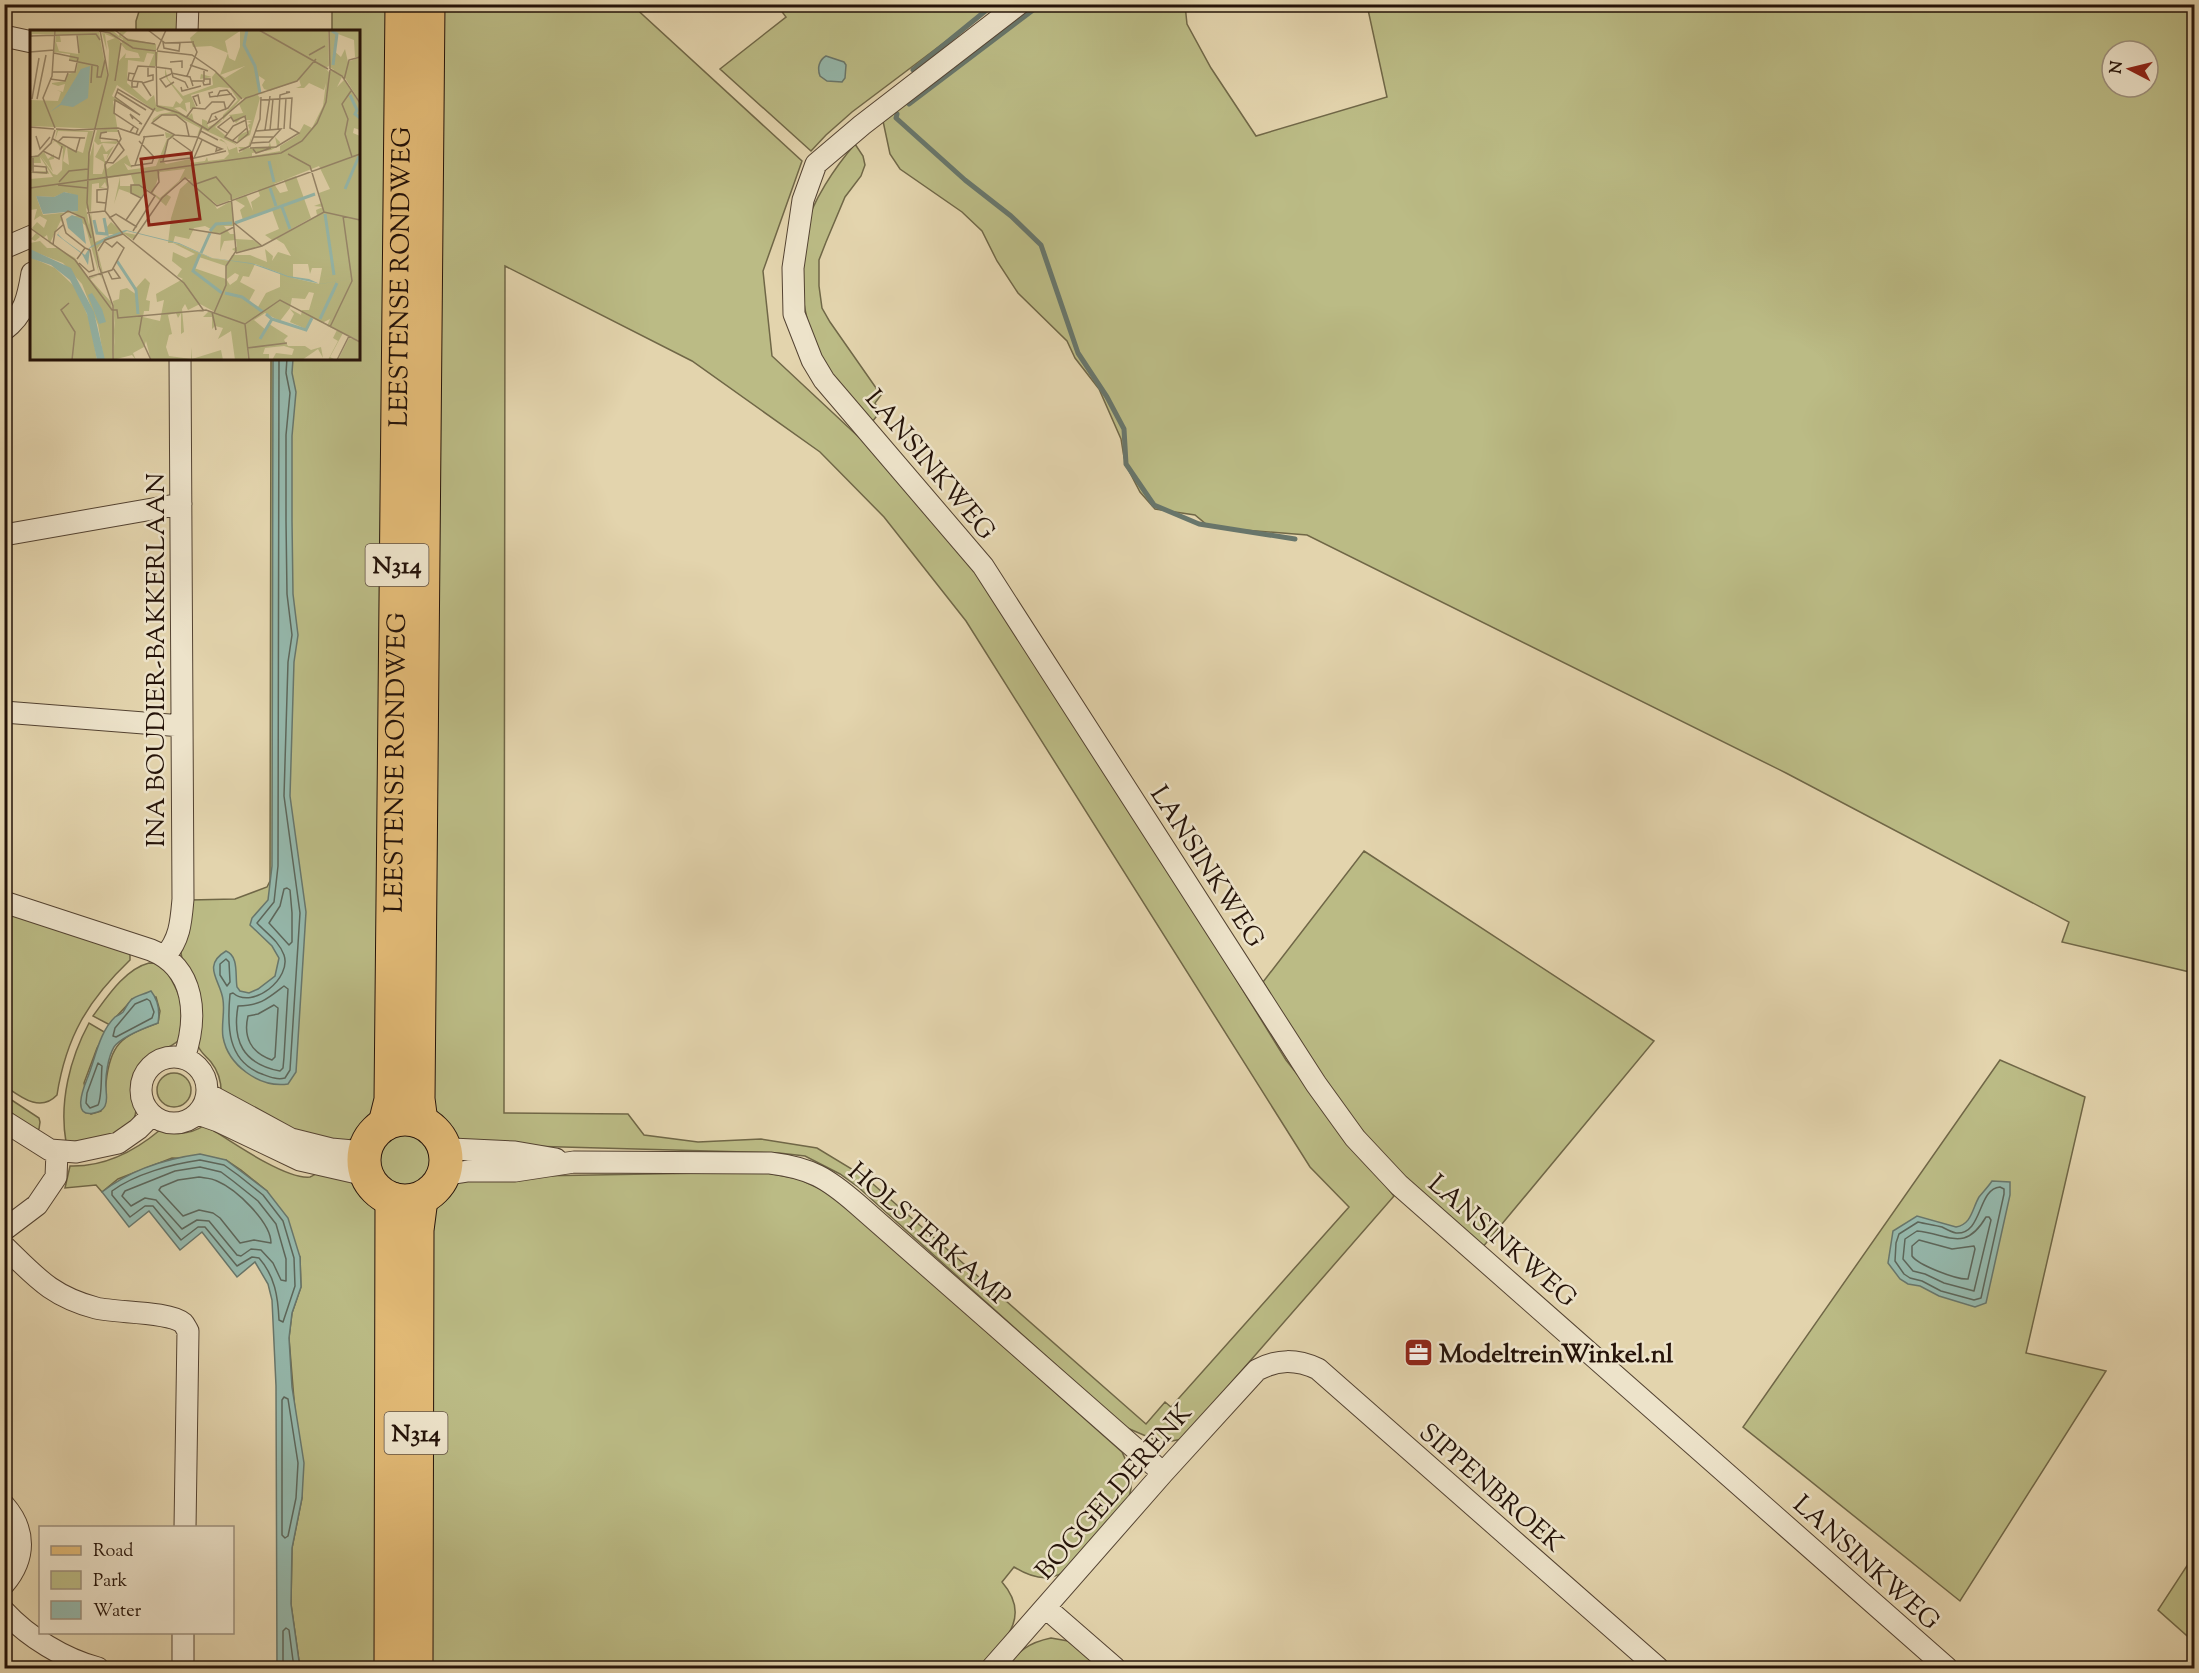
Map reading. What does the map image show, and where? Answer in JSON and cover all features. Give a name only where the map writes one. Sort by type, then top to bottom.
[{"type":"main road","name":"LEESTENSE RONDWEG","points":[[385,1124],[392,1101],[402,4]]},
{"type":"main road","name":"LEESTENSE RONDWEG","points":[[421,1122],[418,1099],[428,4]]},
{"type":"main road","points":[[365,1163],[376,1190],[406,1199],[432,1191],[443,1160],[434,1131],[421,1122],[401,1119],[385,1124]]},
{"type":"main road","name":"N314","points":[[365,1163],[374,1133],[385,1124]]},
{"type":"main road","name":"N314","points":[[391,1668],[406,1199]]},
{"type":"main road","name":"N314","points":[[406,1199],[417,1242],[416,1668]]},
{"type":"street","points":[[188,4],[188,30]]},
{"type":"street","name":"LANSINKWEG","points":[[1018,4],[862,125],[816,164],[803,200],[793,268],[794,314],[812,360],[824,380],[983,566],[1310,1074],[1355,1138],[1399,1185],[1947,1668]]},
{"type":"street","points":[[4,36],[30,42]]},
{"type":"street","points":[[4,248],[30,238]]},
{"type":"street","points":[[4,330],[16,321],[30,287]]},
{"type":"street","name":"INA BOUDIER-BAKKERLAAN","points":[[165,956],[177,938],[182,919],[180,360]]},
{"type":"street","points":[[4,535],[181,504]]},
{"type":"street","points":[[4,712],[182,726]]},
{"type":"street","points":[[4,902],[165,956],[182,976],[191,1000],[191,1028],[184,1058]]},
{"type":"street","points":[[184,1058],[196,1064],[203,1072],[207,1082],[207,1094],[198,1114],[182,1123],[171,1124],[152,1115],[141,1095],[146,1073],[154,1064],[164,1059],[184,1058]]},
{"type":"street","points":[[207,1094],[291,1138],[309,1145],[331,1149],[365,1163]]},
{"type":"street","points":[[198,1114],[218,1121],[300,1160],[365,1163]]},
{"type":"street","points":[[4,1121],[50,1150],[76,1152],[117,1143],[138,1129],[152,1115]]},
{"type":"street","name":"HOLSTERKAMP","points":[[574,1162],[515,1152],[452,1149],[443,1160],[468,1171],[515,1171],[574,1162],[770,1163],[797,1166],[816,1174],[836,1185],[1163,1473]]},
{"type":"street","points":[[4,1230],[37,1204],[56,1177],[57,1152]]},
{"type":"street","points":[[4,1246],[47,1287],[75,1302],[99,1309],[168,1317],[183,1323],[188,1331],[185,1526]]},
{"type":"street","name":"BOGGELDERENK","points":[[992,1668],[1257,1370],[1269,1363],[1283,1360]]},
{"type":"street","name":"SIPPENBROEK","points":[[1283,1360],[1303,1362],[1318,1369],[1658,1668]]},
{"type":"street","points":[[4,1504],[14,1516],[21,1546],[16,1567],[4,1584]]},
{"type":"street","points":[[1046,1608],[1114,1668]]},
{"type":"street","points":[[4,1611],[48,1647],[82,1664],[98,1668]]},
{"type":"street","points":[[183,1634],[183,1668]]},
{"type":"green space","points":[[141,5],[181,5],[177,30],[136,30]]},
{"type":"green space","points":[[332,5],[390,5],[383,1086],[370,1126],[358,1137],[341,1141],[320,1139],[298,1132],[221,1097],[218,1074],[198,1046],[181,953],[190,900],[235,899],[267,887],[270,881],[271,360],[360,360],[360,30],[332,30]]},
{"type":"green space","points":[[435,5],[632,5],[802,161],[763,271],[772,356],[909,484],[1009,615],[1286,1060],[1394,1196],[1182,1439],[1162,1443],[1125,1427],[858,1187],[840,1174],[805,1156],[779,1153],[488,1145],[455,1141],[438,1122],[425,1115]],"holes":[[[505,266],[692,361],[820,452],[884,517],[966,621],[1310,1167],[1349,1207],[1171,1407],[1165,1402],[1146,1424],[865,1177],[817,1148],[761,1139],[698,1142],[644,1135],[628,1114],[504,1113]]]},
{"type":"green space","points":[[777,5],[994,5],[852,112],[811,151],[720,69],[786,17]]},
{"type":"green space","points":[[1036,5],[1185,5],[1187,24],[1211,68],[1256,136],[1387,97],[1367,5],[2194,5],[2194,973],[2062,942],[2069,922],[1786,773],[1307,535],[1218,528],[1206,524],[1195,515],[1155,509],[1140,492],[1128,469],[1121,439],[1099,389],[1075,358],[1067,341],[1018,293],[997,261],[982,231],[962,212],[900,169],[890,154],[883,121]]},
{"type":"green space","points":[[855,144],[863,156],[865,165],[861,176],[845,197],[819,260],[819,286],[822,308],[881,395],[875,403],[880,412],[872,422],[837,380],[818,350],[807,318],[802,283],[802,248],[808,220],[825,185]]},
{"type":"green space","points":[[1364,851],[1654,1041],[1482,1248],[1387,1160],[1329,1091],[1263,982]]},
{"type":"green space","points":[[4,911],[130,953],[130,960],[102,990],[81,1021],[66,1055],[57,1095],[44,1103],[37,1103],[17,1095],[5,1086]]},
{"type":"green space","points":[[149,963],[162,964],[178,992],[182,1008],[179,1040],[146,1058],[134,1073],[136,1109],[134,1119],[128,1127],[109,1137],[66,1142],[65,1096],[76,1051],[89,1023],[106,1033],[97,1048],[84,1083],[91,1114],[101,1111],[103,1107],[108,1070],[114,1050],[126,1037],[158,1023],[160,1011],[156,997],[132,999],[110,1025],[93,1016],[124,977]]},
{"type":"green space","points":[[2000,1060],[2085,1097],[2026,1353],[2106,1371],[1960,1601],[1743,1427]]},
{"type":"green space","points":[[174,1073],[186,1078],[191,1090],[186,1102],[174,1107],[162,1102],[157,1090],[162,1078]]},
{"type":"green space","points":[[4,1095],[39,1118],[39,1129],[35,1131],[5,1112]]},
{"type":"green space","points":[[205,1125],[256,1157],[286,1172],[310,1177],[322,1170],[360,1181],[379,1205],[385,1668],[300,1668],[291,1604],[292,1548],[302,1498],[289,1338],[292,1313],[301,1287],[300,1257],[267,1191],[226,1160],[172,1158],[118,1179],[102,1192],[96,1185],[65,1188],[70,1166],[107,1161],[130,1151],[160,1130],[183,1134]]},
{"type":"green space","points":[[404,1135],[414,1137],[422,1143],[428,1151],[430,1161],[428,1171],[422,1179],[414,1185],[404,1187],[394,1185],[386,1179],[380,1171],[378,1161],[380,1151],[386,1143],[394,1137]]},
{"type":"green space","points":[[762,1172],[799,1179],[833,1195],[1122,1452],[1132,1479],[1131,1490],[1125,1505],[1075,1563],[1065,1571],[1043,1578],[1030,1575],[1014,1567],[1002,1582],[1011,1595],[1015,1607],[1015,1618],[1005,1639],[979,1668],[425,1668],[426,1207],[438,1200],[453,1181],[487,1177]]},
{"type":"green space","points":[[2194,1555],[2194,1642],[2158,1610]]},
{"type":"green space","points":[[1051,1638],[1068,1641],[1101,1668],[1004,1668],[1025,1648]]},
{"type":"water","points":[[826,56],[844,62],[846,65],[845,78],[842,82],[827,81],[820,76],[819,64]]},
{"type":"water","points":[[273,360],[293,360],[292,373],[296,392],[292,436],[293,594],[298,635],[294,662],[290,796],[306,912],[296,1072],[288,1084],[266,1082],[256,1078],[246,1072],[231,1057],[223,1037],[222,993],[214,974],[215,962],[226,951],[235,961],[237,987],[240,991],[249,993],[275,976],[279,958],[272,946],[250,925],[252,918],[268,900],[272,866]]},
{"type":"water","points":[[151,991],[158,1006],[158,1023],[117,1043],[107,1067],[105,1106],[96,1113],[83,1111],[81,1102],[83,1089],[105,1030],[115,1017],[123,1012],[131,1000]]},
{"type":"water","points":[[200,1154],[226,1160],[267,1191],[288,1218],[300,1257],[301,1287],[292,1313],[289,1338],[292,1387],[304,1463],[302,1498],[292,1548],[291,1604],[300,1668],[277,1668],[276,1386],[272,1300],[268,1284],[255,1262],[237,1277],[202,1232],[180,1250],[149,1211],[129,1227],[102,1192],[124,1177],[148,1167]]},
{"type":"water","points":[[1992,1181],[2010,1182],[2010,1195],[1986,1303],[1975,1307],[1939,1296],[1900,1279],[1888,1263],[1893,1231],[1917,1216],[1956,1227],[1965,1223],[1979,1197]]},
{"type":"waterway","points":[[913,70],[994,4]]},
{"type":"waterway","points":[[909,104],[1041,4]]},
{"type":"waterway","points":[[897,114],[896,118],[965,180],[1011,216],[1041,245],[1078,353],[1107,397],[1124,429],[1126,464],[1154,505],[1199,524],[1295,539]]},
{"type":"place","name":"ModeltreinWinkel.nl","points":[[1418,1353]]}]
